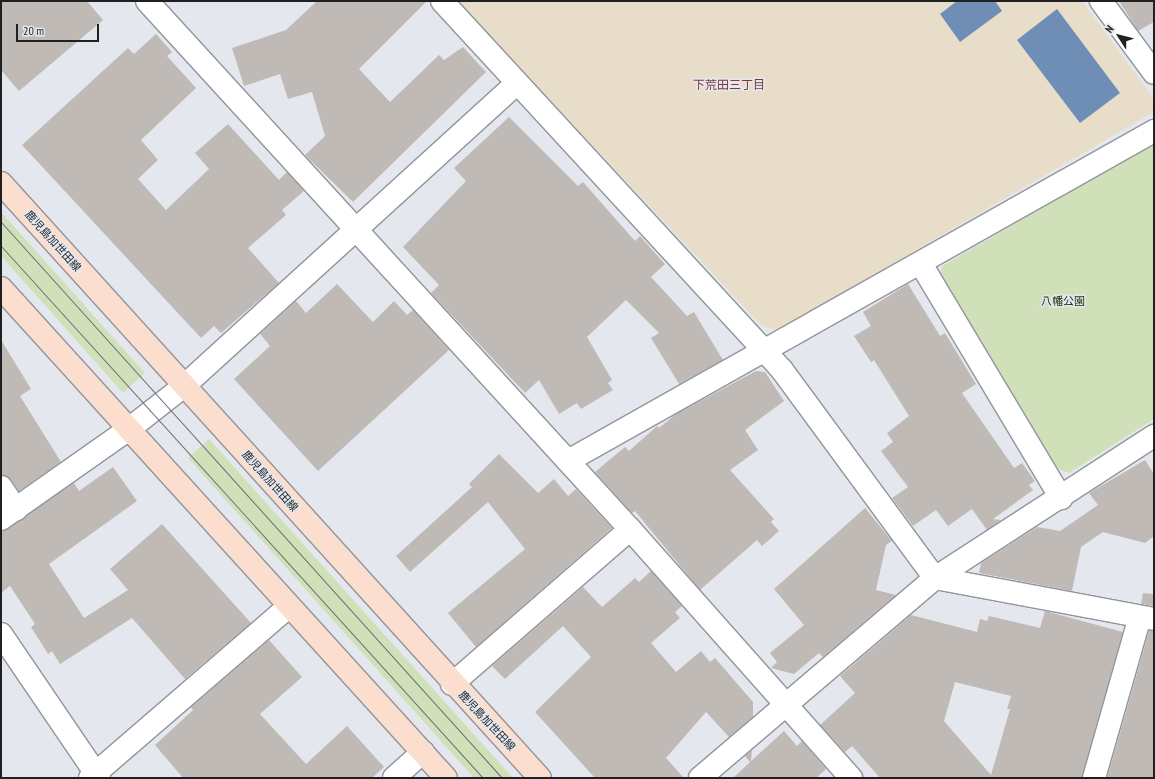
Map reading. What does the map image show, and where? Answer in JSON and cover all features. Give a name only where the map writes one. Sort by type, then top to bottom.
[{"type":"main road","name":"鹿児島加世田線","points":[[1,183],[452,684],[540,778]]},
{"type":"main road","points":[[1,288],[288,607],[446,778]]},
{"type":"street","points":[[147,1],[630,529],[851,778]]},
{"type":"street","points":[[442,1],[766,352],[935,578],[1147,618],[1094,778]]},
{"type":"street","points":[[1101,1],[1154,73]]},
{"type":"street","points":[[1,487],[8,514],[129,429],[184,386],[518,83]]},
{"type":"street","points":[[568,461],[766,352],[1154,131]]},
{"type":"street","points":[[921,264],[1061,498]]},
{"type":"street","points":[[700,778],[785,704],[935,578],[1151,443]]},
{"type":"street","points":[[452,684],[630,529]]},
{"type":"street","points":[[1,634],[94,777],[288,607]]},
{"type":"street","points":[[394,778],[423,752]]},
{"type":"shaded area","points":[[457,1],[1082,1],[1154,99],[1154,112],[778,330],[762,326]]},
{"type":"green space","name":"八幡公園","points":[[1154,143],[1154,419],[1069,473],[1056,468],[940,274],[942,266]]},
{"type":"green space","points":[[1,212],[145,373],[123,393],[1,256]]},
{"type":"green space","points":[[209,439],[513,778],[474,778],[188,458]]},
{"type":"water","points":[[957,1],[995,1],[1002,11],[960,42],[940,14]]},
{"type":"water","points":[[1057,9],[1120,93],[1080,123],[1017,40]]},
{"type":"building","points":[[1,1],[87,1],[103,20],[19,91],[1,70]]},
{"type":"building","points":[[317,1],[427,1],[359,69],[390,102],[439,55],[444,60],[463,47],[486,72],[353,202],[305,155],[325,136],[312,92],[288,99],[280,74],[244,86],[232,48],[286,30]]},
{"type":"building","points":[[1119,1],[1154,1],[1154,22],[1138,31]]},
{"type":"building","points":[[156,34],[172,52],[167,56],[196,88],[141,140],[158,160],[138,179],[166,210],[209,169],[195,153],[228,124],[279,180],[287,172],[304,191],[282,210],[286,215],[248,248],[279,283],[221,333],[214,326],[201,338],[22,145],[128,48],[134,54]]},
{"type":"building","points":[[509,117],[578,186],[583,182],[635,241],[640,236],[665,264],[651,277],[687,316],[694,312],[723,360],[679,384],[651,338],[659,333],[626,300],[587,337],[612,380],[608,383],[613,390],[581,409],[577,403],[559,414],[539,380],[525,393],[431,293],[439,285],[403,247],[466,181],[454,168]]},
{"type":"building","points":[[337,284],[373,322],[394,301],[407,315],[413,310],[449,350],[318,471],[234,379],[270,346],[260,334],[296,301],[306,313]]},
{"type":"building","points":[[908,284],[940,336],[945,333],[976,384],[962,393],[1014,468],[1022,463],[1035,481],[1029,485],[1033,490],[993,519],[1001,520],[987,530],[972,509],[948,526],[936,510],[913,526],[892,498],[908,487],[881,451],[893,442],[887,433],[909,416],[874,360],[871,362],[854,336],[871,326],[863,312]]},
{"type":"building","points":[[1,340],[31,389],[20,396],[61,462],[19,491],[11,480],[1,475]]},
{"type":"building","points":[[756,371],[765,372],[784,401],[745,430],[758,450],[730,470],[774,519],[771,522],[779,531],[762,546],[757,540],[700,590],[635,511],[632,513],[595,472],[625,447],[629,451],[657,426],[659,428],[676,414]]},
{"type":"building","points":[[499,454],[538,493],[554,479],[568,496],[576,489],[612,528],[476,647],[448,613],[525,549],[488,502],[410,572],[396,556],[472,487],[469,484]]},
{"type":"building","points":[[1145,460],[1154,474],[1154,536],[1145,543],[1103,532],[1081,547],[1072,591],[979,573],[981,563],[1037,527],[1060,531],[1098,505],[1089,493]]},
{"type":"building","points":[[113,467],[137,501],[49,564],[84,618],[128,590],[110,569],[162,524],[251,623],[185,679],[132,618],[60,664],[52,651],[48,654],[31,627],[35,624],[10,586],[1,593],[1,531],[74,483],[79,491]]},
{"type":"building","points":[[865,508],[892,541],[886,545],[876,590],[896,595],[823,657],[819,653],[794,674],[771,668],[777,662],[770,653],[804,625],[774,589]]},
{"type":"building","points":[[651,571],[682,606],[675,612],[680,618],[651,643],[676,672],[701,651],[710,662],[715,658],[753,702],[753,717],[729,737],[706,712],[666,758],[684,778],[595,778],[535,712],[591,657],[563,626],[505,679],[492,666],[583,587],[602,607],[635,578],[639,582]]},
{"type":"building","points":[[1143,593],[1154,594],[1154,606],[1141,604]]},
{"type":"building","points":[[1045,611],[1123,632],[1082,778],[880,778],[852,746],[845,752],[820,725],[855,693],[840,676],[911,615],[977,632],[980,619],[987,621],[989,616],[1040,628]],"holes":[[[955,682],[1011,696],[1007,709],[1010,709],[991,775],[944,721]]]},
{"type":"building","points":[[1149,631],[1154,631],[1154,778],[1107,778]]},
{"type":"building","points":[[269,640],[302,677],[260,714],[306,764],[347,726],[384,767],[372,778],[183,778],[155,745],[193,710],[191,707]]},
{"type":"building","points":[[784,731],[797,746],[802,741],[826,769],[816,778],[733,778],[750,762],[745,756],[752,750],[751,761]]},
{"type":"tram line","points":[[1,222],[502,778]]},
{"type":"tram line","points":[[1,246],[483,778]]},
{"type":"district","name":"下荒田三丁目","points":[[729,85]]}]
